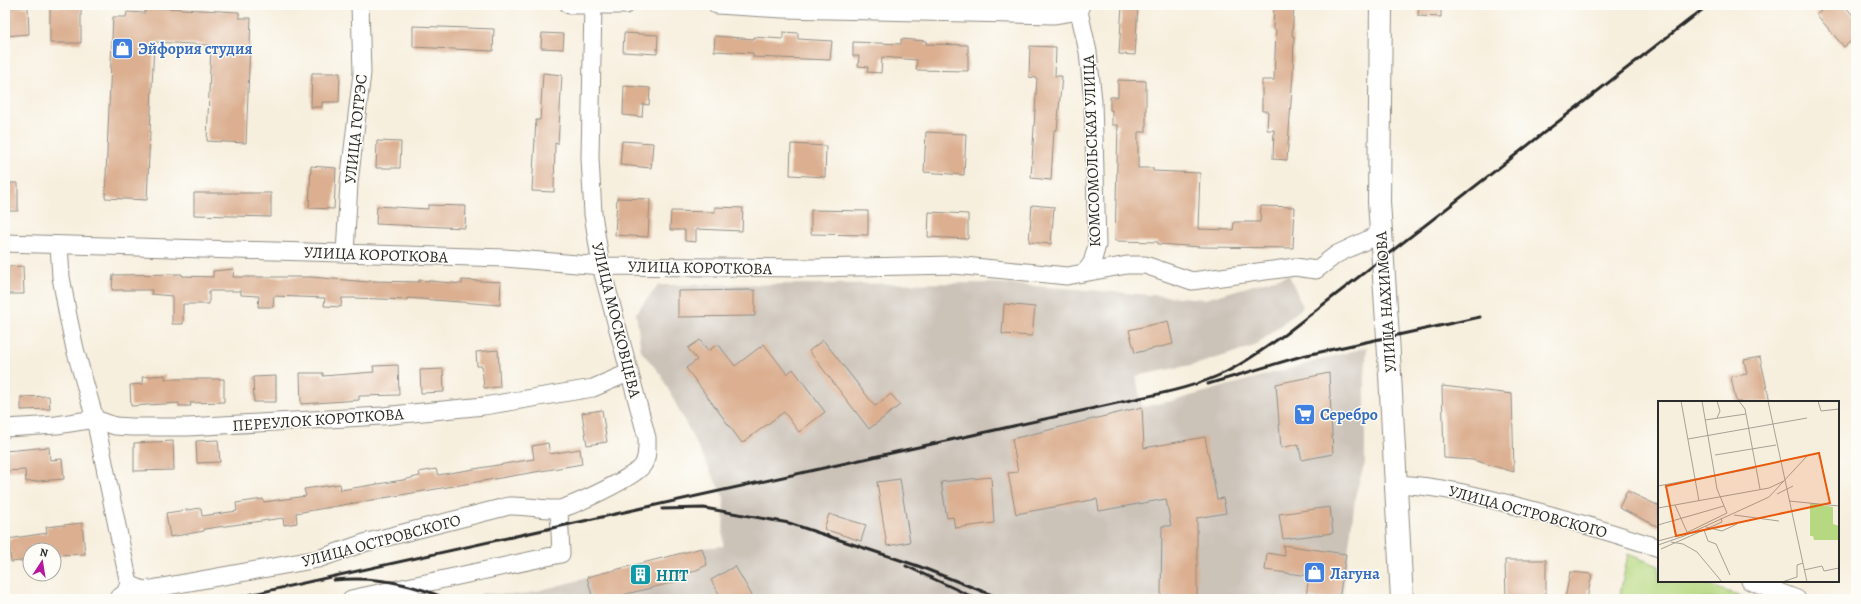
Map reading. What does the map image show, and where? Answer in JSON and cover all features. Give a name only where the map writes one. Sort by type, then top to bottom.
[{"type":"main road","name":"УЛИЦА НАХИМОВА","points":[[1381,5],[1378,154],[1380,234],[1388,337],[1402,599]]},
{"type":"street","name":"УЛИЦА ГОГРЭС","points":[[345,253],[349,183],[362,73],[360,5]]},
{"type":"street","points":[[569,5],[626,5]]},
{"type":"street","points":[[717,5],[783,9],[1053,15],[1080,8]]},
{"type":"street","name":"УЛИЦА МОСКОВЦЕВА","points":[[593,6],[590,158],[593,214],[601,266],[628,374],[647,438],[647,455],[643,466]]},
{"type":"street","name":"КОМСОМОЛЬСКАЯ УЛИЦА","points":[[1080,8],[1088,52],[1093,101],[1097,245],[1092,263],[1085,272]]},
{"type":"street","name":"УЛИЦА КОРОТКОВА","points":[[5,243],[505,258],[601,266],[812,268],[954,265],[1050,276],[1067,276],[1127,265],[1145,265],[1192,281],[1295,268],[1316,270],[1337,254],[1380,234]]},
{"type":"street","points":[[60,245],[61,277],[68,316],[75,349],[95,419],[129,584],[125,593],[117,599]]},
{"type":"street","name":"ПЕРЕУЛОК КОРОТКОВА","points":[[5,428],[57,425],[95,419],[115,426],[188,427],[382,416],[484,406],[592,388],[628,374]]},
{"type":"street","name":"УЛИЦА ОСТРОВСКОГО","points":[[129,584],[143,590],[151,589],[318,559],[364,543],[509,506],[524,505],[560,509],[622,482],[635,474],[643,466]]},
{"type":"street","name":"УЛИЦА ОСТРОВСКОГО","points":[[1395,484],[1427,485],[1488,498],[1576,522],[1658,548]]},
{"type":"street","points":[[352,599],[561,554],[560,509]]},
{"type":"street","points":[[1753,582],[1797,599]]},
{"type":"shaded area","points":[[1289,275],[1303,307],[1255,346],[1201,363],[1136,376],[1142,407],[1176,400],[1367,347],[1365,379],[1365,463],[1356,492],[1342,599],[481,599],[481,593],[522,595],[702,548],[723,546],[724,498],[661,375],[641,351],[636,313],[658,285],[996,283],[1205,299]]},
{"type":"shaded area","points":[[421,594],[422,599],[396,599]]},
{"type":"green space","points":[[1628,554],[1658,566],[1658,582],[1702,582],[1747,599],[1619,599]]},
{"type":"building","points":[[1122,5],[1138,5],[1135,55],[1119,54]]},
{"type":"building","points":[[1274,5],[1294,5],[1292,36],[1294,36],[1293,73],[1287,160],[1273,159],[1274,130],[1267,130],[1268,111],[1262,111],[1262,80],[1274,80],[1276,30],[1273,29]]},
{"type":"building","points":[[1419,5],[1441,5],[1441,17],[1418,16]]},
{"type":"building","points":[[1828,5],[1844,5],[1856,19],[1856,37],[1844,47],[1816,14]]},
{"type":"building","points":[[50,6],[81,7],[81,43],[50,43]]},
{"type":"building","points":[[5,7],[28,7],[29,34],[5,36]]},
{"type":"building","points":[[145,7],[239,12],[239,18],[251,18],[246,143],[207,141],[211,45],[154,42],[147,200],[105,198],[113,17],[126,17],[127,12],[145,13]]},
{"type":"building","points":[[413,26],[494,29],[493,51],[413,47]]},
{"type":"building","points":[[783,32],[798,33],[798,39],[832,41],[830,60],[753,57],[753,53],[714,51],[715,36],[754,39],[754,37],[783,39]]},
{"type":"building","points":[[542,33],[564,34],[563,49],[541,48]]},
{"type":"building","points":[[624,33],[658,35],[657,54],[623,52]]},
{"type":"building","points":[[901,39],[926,41],[926,44],[968,45],[968,71],[916,70],[917,60],[882,57],[881,73],[867,72],[868,67],[858,66],[859,56],[853,56],[853,42],[901,44]]},
{"type":"building","points":[[1030,46],[1056,47],[1055,76],[1062,76],[1057,130],[1054,130],[1051,180],[1031,178],[1037,78],[1029,77]]},
{"type":"building","points":[[312,73],[340,73],[339,102],[322,102],[322,107],[311,107]]},
{"type":"building","points":[[543,73],[562,75],[558,144],[555,143],[554,192],[532,191],[536,120],[540,120]]},
{"type":"building","points":[[1118,80],[1146,81],[1146,132],[1138,132],[1138,168],[1153,168],[1153,171],[1200,173],[1198,229],[1233,230],[1234,222],[1260,222],[1261,206],[1295,207],[1293,248],[1201,247],[1158,244],[1158,242],[1115,241],[1118,125],[1112,125],[1110,97],[1118,97]]},
{"type":"building","points":[[624,86],[650,88],[649,105],[643,104],[642,117],[623,115]]},
{"type":"building","points":[[926,132],[966,134],[964,175],[924,172]]},
{"type":"building","points":[[377,141],[401,142],[400,168],[376,168]]},
{"type":"building","points":[[622,141],[653,143],[651,168],[620,165]]},
{"type":"building","points":[[791,144],[826,146],[825,177],[790,175]]},
{"type":"building","points":[[311,166],[336,168],[334,209],[309,208]]},
{"type":"building","points":[[5,183],[18,183],[18,211],[5,211]]},
{"type":"building","points":[[194,193],[271,193],[271,217],[194,215]]},
{"type":"building","points":[[617,198],[650,199],[648,237],[615,235]]},
{"type":"building","points":[[428,205],[466,206],[465,228],[376,224],[377,206],[428,209]]},
{"type":"building","points":[[1032,205],[1054,207],[1051,244],[1029,242]]},
{"type":"building","points":[[715,207],[743,208],[742,231],[696,229],[696,242],[685,241],[685,230],[670,230],[671,211],[715,212]]},
{"type":"building","points":[[811,210],[868,211],[868,235],[811,234]]},
{"type":"building","points":[[929,212],[968,214],[968,239],[928,237]]},
{"type":"building","points":[[23,266],[24,294],[6,294],[6,267]]},
{"type":"building","points":[[234,269],[233,277],[311,277],[368,282],[419,282],[419,280],[462,284],[462,280],[501,282],[500,305],[407,298],[407,300],[342,298],[341,307],[324,306],[325,298],[274,296],[273,307],[258,307],[259,296],[241,295],[241,291],[209,291],[209,304],[183,304],[183,324],[172,324],[172,296],[151,294],[152,290],[112,290],[113,275],[182,274],[182,276],[213,277],[213,271]]},
{"type":"building","points":[[755,290],[755,316],[678,317],[678,291]]},
{"type":"building","points":[[1004,304],[1035,307],[1032,336],[1002,334]]},
{"type":"building","points":[[1168,321],[1173,344],[1135,353],[1129,330]]},
{"type":"building","points":[[700,340],[708,351],[718,344],[735,366],[764,344],[787,374],[793,369],[825,412],[799,432],[784,412],[742,443],[686,368],[697,360],[688,348]]},
{"type":"building","points":[[823,340],[875,406],[891,394],[900,405],[869,429],[809,351]]},
{"type":"building","points":[[498,350],[500,387],[484,388],[482,366],[477,366],[476,352]]},
{"type":"building","points":[[1760,357],[1770,401],[1736,401],[1731,377],[1747,374],[1744,360]]},
{"type":"building","points":[[398,365],[399,395],[359,396],[359,400],[301,404],[300,373],[323,373],[323,376],[374,372],[373,366]]},
{"type":"building","points":[[443,369],[444,392],[421,393],[420,370]]},
{"type":"building","name":"Серебро","points":[[1329,373],[1333,454],[1302,460],[1298,444],[1281,448],[1276,384]]},
{"type":"building","points":[[165,375],[165,379],[224,379],[224,402],[190,403],[191,406],[179,406],[179,403],[131,406],[130,385],[143,384],[142,377]]},
{"type":"building","points":[[276,376],[276,402],[254,402],[253,377]]},
{"type":"building","points":[[1442,386],[1512,394],[1514,472],[1473,460],[1444,458]]},
{"type":"building","points":[[49,396],[50,409],[21,410],[21,397]]},
{"type":"building","points":[[1142,407],[1144,448],[1205,437],[1217,499],[1223,498],[1226,513],[1197,518],[1197,596],[1161,596],[1162,526],[1171,526],[1166,499],[1099,511],[1097,499],[1016,514],[1008,473],[1018,472],[1012,439]]},
{"type":"building","points":[[602,410],[607,442],[587,445],[582,413]]},
{"type":"building","points":[[218,440],[220,462],[197,463],[196,441]]},
{"type":"building","points":[[173,441],[174,470],[134,471],[134,443]]},
{"type":"building","points":[[548,443],[550,454],[580,449],[582,464],[296,513],[297,523],[284,525],[283,518],[204,529],[204,531],[170,537],[166,513],[201,508],[202,516],[237,511],[236,503],[263,499],[264,502],[306,496],[304,489],[340,484],[341,490],[403,480],[420,476],[419,472],[436,469],[438,475],[534,459],[532,446]]},
{"type":"building","points":[[49,447],[50,460],[62,459],[64,479],[26,482],[25,470],[5,471],[5,451]]},
{"type":"building","points":[[991,477],[994,523],[955,528],[953,517],[947,518],[941,482]]},
{"type":"building","points":[[900,479],[910,542],[887,546],[877,482]]},
{"type":"building","points":[[1627,491],[1658,506],[1658,527],[1619,508]]},
{"type":"building","points":[[1330,507],[1333,533],[1283,539],[1279,514]]},
{"type":"building","points":[[829,514],[866,525],[861,541],[824,529]]},
{"type":"building","points":[[82,523],[85,554],[62,555],[62,542],[22,542],[22,561],[11,562],[8,539],[47,533],[46,527]]},
{"type":"building","name":"Лагуна","points":[[1283,545],[1346,554],[1339,599],[1306,597],[1309,576],[1265,570],[1267,553],[1285,556]]},
{"type":"building","name":"НПТ","points":[[702,548],[707,565],[690,573],[678,576],[679,581],[606,599],[593,599],[587,577]]},
{"type":"building","points":[[1505,560],[1546,560],[1546,599],[1506,599]]},
{"type":"building","points":[[735,566],[754,599],[722,599],[711,580]]},
{"type":"building","points":[[1570,572],[1592,574],[1587,599],[1565,599]]},
{"type":"railway","points":[[231,599],[1162,393],[1184,388],[1216,377],[1256,355],[1284,335],[1707,6]]},
{"type":"railway","points":[[1208,384],[1302,356],[1480,317]]},
{"type":"railway","points":[[662,509],[704,508],[789,523],[918,566],[1002,599]]},
{"type":"railway","points":[[906,566],[977,599]]},
{"type":"railway","points":[[334,580],[363,579],[392,582],[433,593],[447,599]]},
{"type":"place","name":"Эйфория студия","points":[[123,48]]},
{"type":"place","name":"Серебро","points":[[1305,414]]},
{"type":"place","name":"Лагуна","points":[[1315,573]]},
{"type":"place","name":"НПТ","points":[[640,575]]}]
